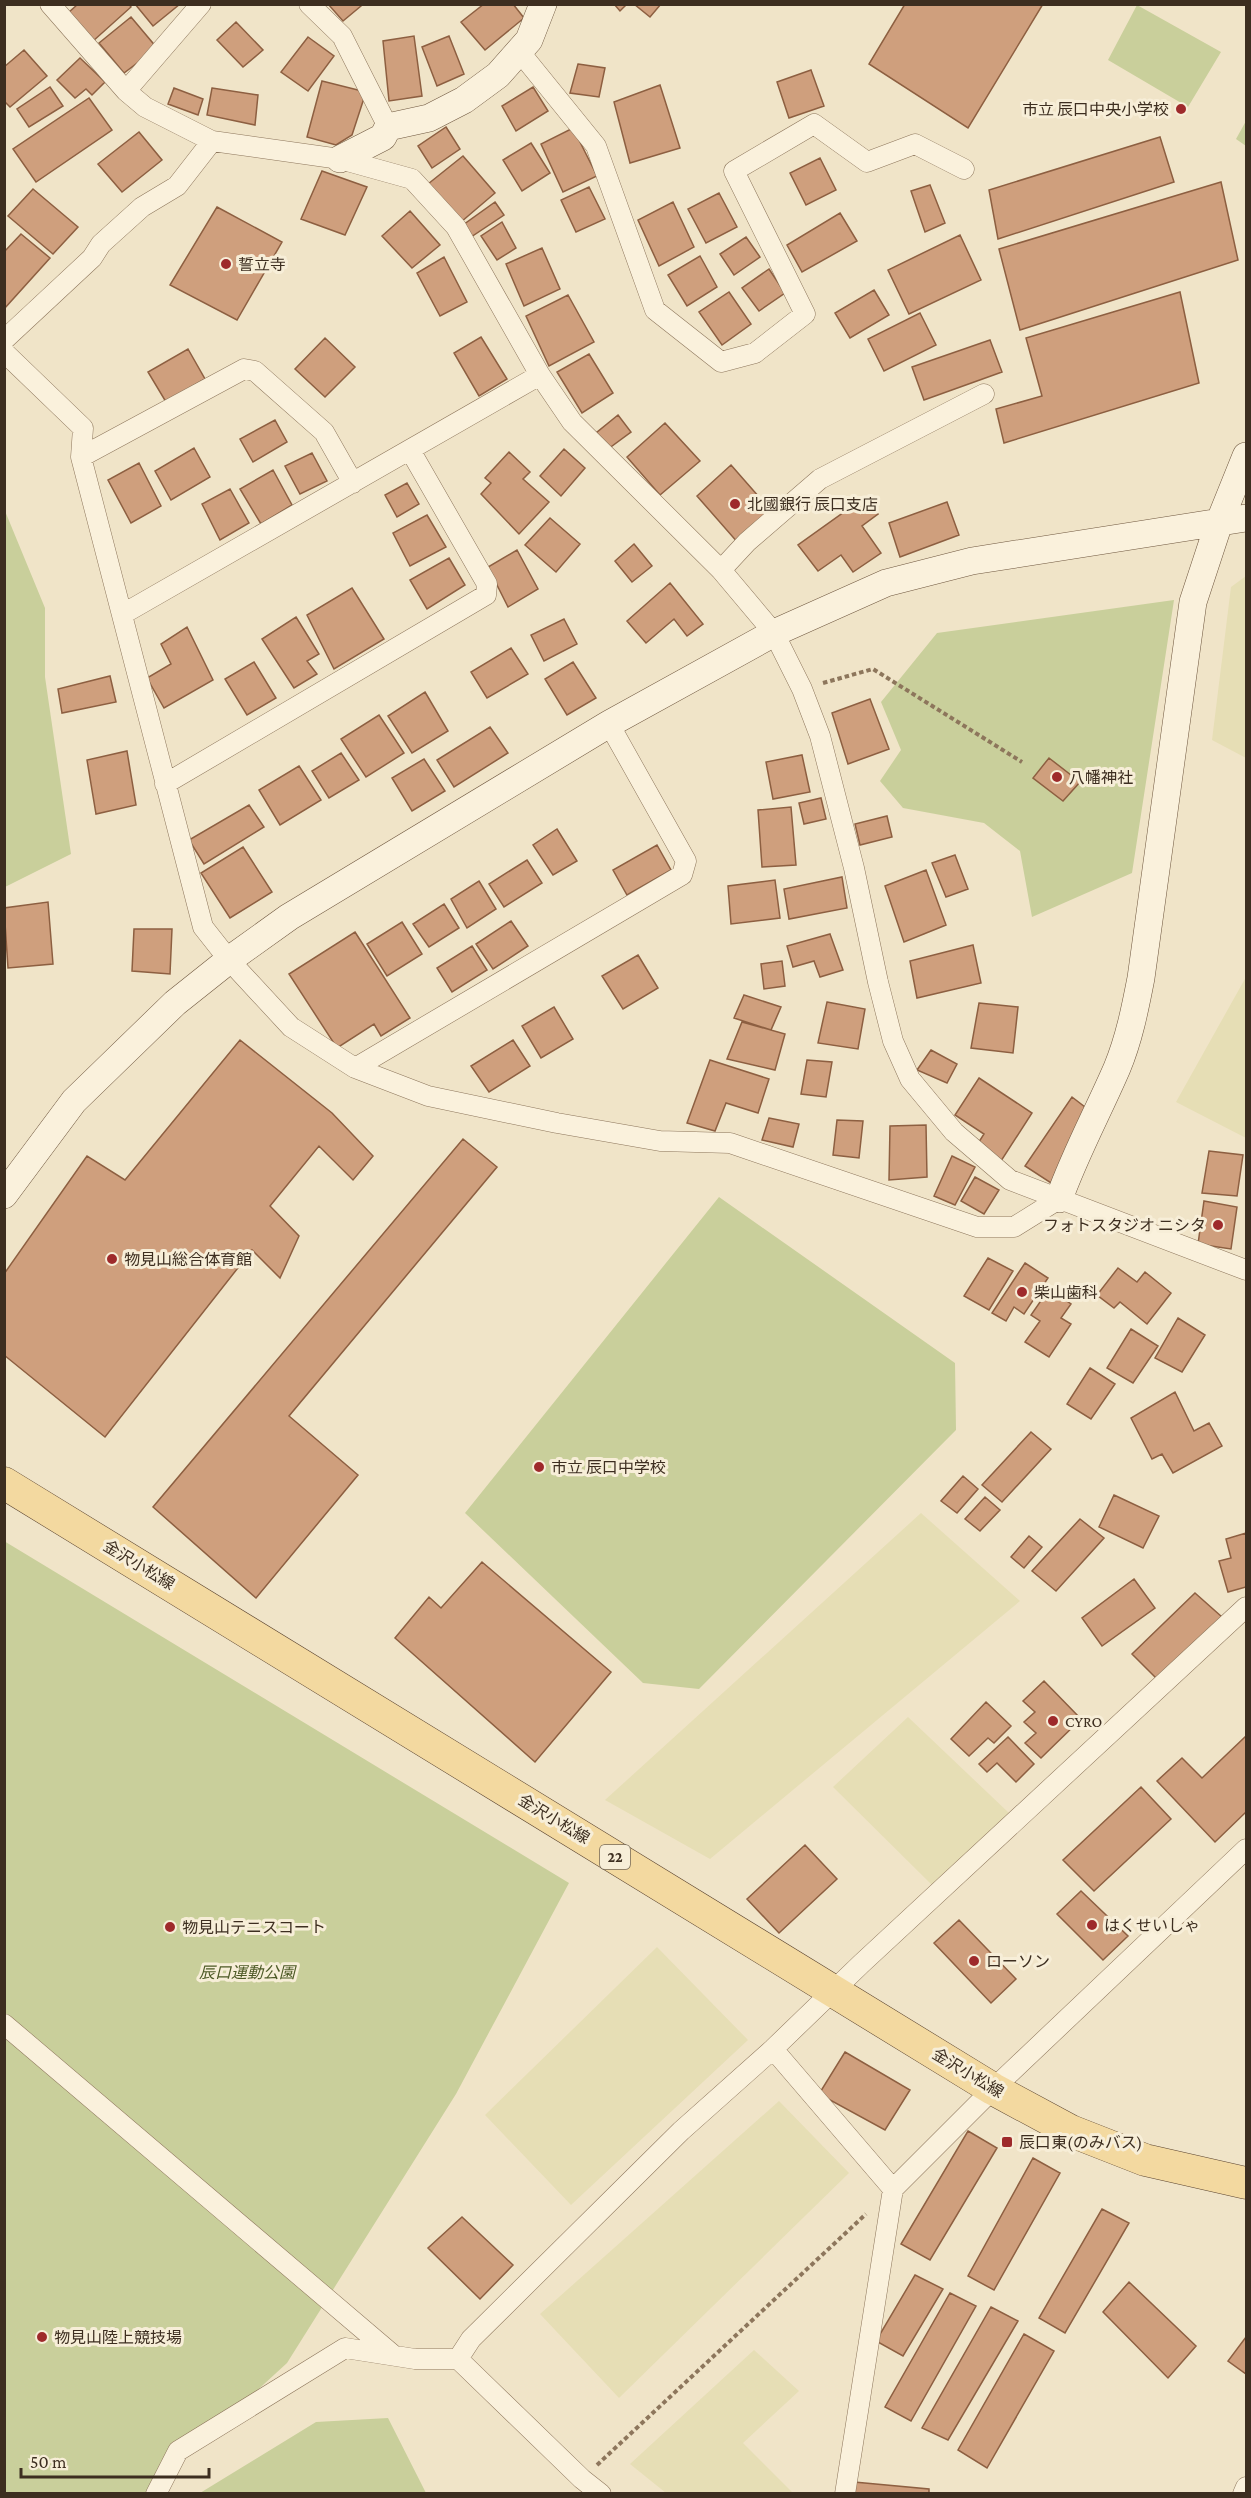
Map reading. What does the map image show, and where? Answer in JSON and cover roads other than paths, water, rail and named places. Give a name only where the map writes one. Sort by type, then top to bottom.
[{"type":"main road","name":"金沢小松線","points":[[4,1483],[993,2089],[1071,2131],[1145,2160],[1246,2183]]},
{"type":"street","points":[[50,4],[126,91],[145,107],[212,141],[340,159],[412,179],[420,187],[456,227],[540,375],[572,423],[721,570],[774,633],[802,689],[820,736],[854,868],[893,1041],[910,1079],[954,1132],[1010,1180],[1246,1270]]},
{"type":"street","points":[[126,91],[201,4]]},
{"type":"street","points":[[309,4],[342,36],[388,127]]},
{"type":"street","points":[[388,127],[429,118],[464,100],[498,75],[529,40],[543,4]]},
{"type":"street","points":[[519,51],[596,146],[655,310],[721,362],[755,353],[806,314],[734,171],[814,124],[867,162],[915,144],[964,169]]},
{"type":"street","points":[[340,159],[383,137],[388,127]]},
{"type":"street","points":[[4,340],[92,258],[101,244],[134,214],[177,186],[212,141]]},
{"type":"street","points":[[4,352],[83,428],[81,457],[203,927],[229,960],[291,1027],[355,1068],[428,1095],[557,1123],[660,1141],[730,1143],[977,1227],[1014,1227],[1059,1199],[1070,1167],[1117,1067],[1131,1027],[1141,978],[1193,602],[1219,523],[1246,456]]},
{"type":"street","points":[[81,457],[244,369],[255,371],[324,432],[353,483]]},
{"type":"street","points":[[123,614],[540,375]]},
{"type":"street","points":[[721,570],[747,542],[820,479],[984,394]]},
{"type":"street","points":[[165,784],[486,595],[487,584],[410,450]]},
{"type":"street","points":[[4,1195],[74,1101],[175,1003],[229,960],[289,917],[609,724],[774,633],[886,583],[972,561],[1246,518]]},
{"type":"street","points":[[355,1068],[682,875],[686,861],[609,724]]},
{"type":"street","points":[[458,2359],[471,2339],[673,2139],[773,2049],[861,1964],[1246,1607]]},
{"type":"street","points":[[845,2493],[892,2189],[993,2089],[1246,1849]]},
{"type":"street","points":[[4,2024],[393,2354]]},
{"type":"street","points":[[773,2049],[892,2189]]},
{"type":"street","points":[[156,2493],[178,2451],[345,2348],[415,2359],[458,2359],[582,2479],[601,2493]]},
{"type":"street","points":[[1243,2493],[1246,2487]]},
{"type":"place","name":"市立 辰口中央小学校","points":[[1181,109]]},
{"type":"place","name":"誓立寺","points":[[226,264]]},
{"type":"place","name":"北國銀行 辰口支店","points":[[735,504]]},
{"type":"place","name":"八幡神社","points":[[1057,777]]},
{"type":"place","name":"フォトスタジオ ニシタ","points":[[1218,1225]]},
{"type":"place","name":"物見山総合体育館","points":[[112,1259]]},
{"type":"place","name":"柴山歯科","points":[[1022,1292]]},
{"type":"place","name":"市立 辰口中学校","points":[[539,1467]]},
{"type":"place","name":"CYRO","points":[[1053,1721]]},
{"type":"place","name":"はくせいしゃ","points":[[1092,1925]]},
{"type":"place","name":"物見山テニスコート","points":[[170,1927]]},
{"type":"place","name":"ローソン","points":[[974,1961]]},
{"type":"place","name":"辰口東(のみバス)","points":[[1007,2142]]},
{"type":"place","name":"物見山陸上競技場","points":[[42,2337]]},
{"type":"park label","name":"辰口運動公園","points":[[247,1972]]}]
